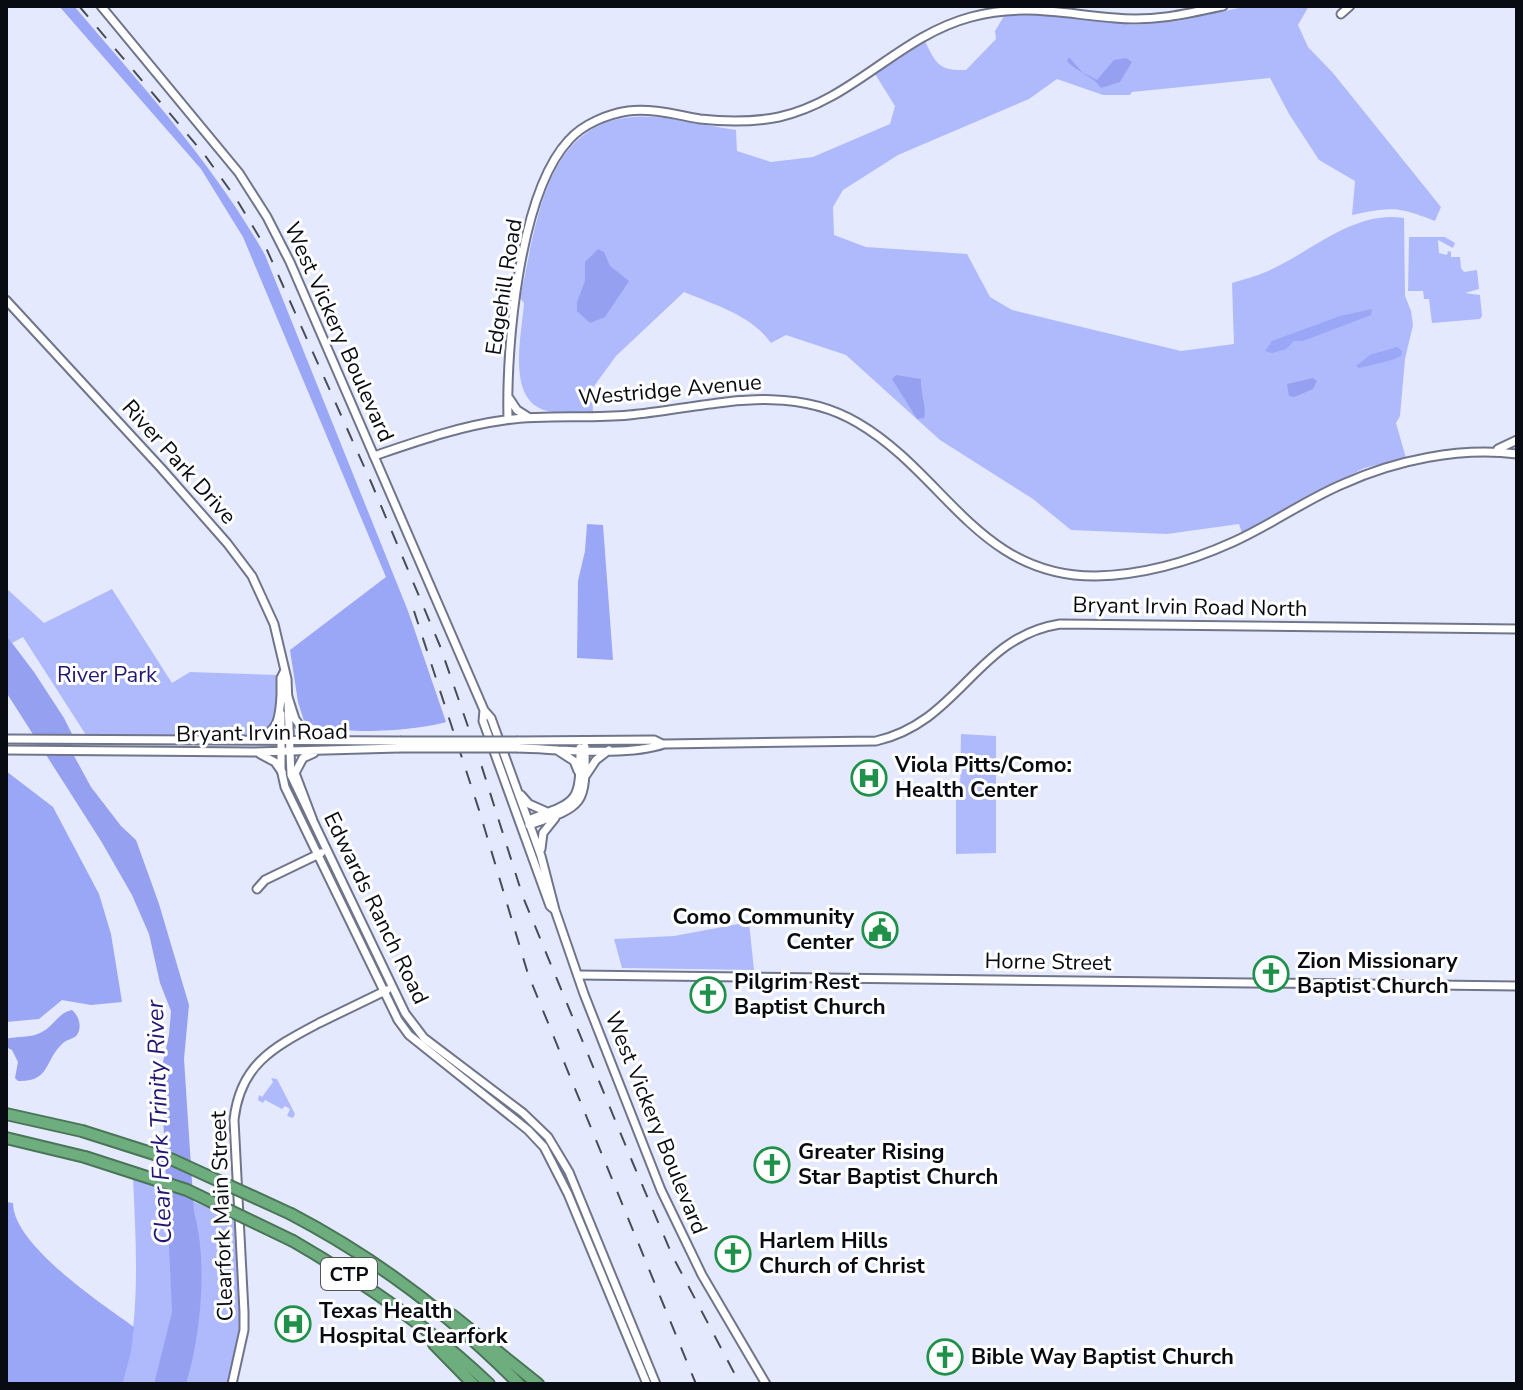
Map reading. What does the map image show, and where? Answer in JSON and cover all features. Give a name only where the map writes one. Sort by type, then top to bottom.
[{"type":"highway","name":"CTP","points":[[6,1112],[82,1131],[185,1165],[291,1214],[379,1266],[446,1318],[519,1384]]},
{"type":"highway","name":"CTP","points":[[6,1138],[85,1157],[187,1190],[293,1241],[402,1311],[489,1384]]},
{"type":"highway","points":[[379,1266],[458,1319],[538,1384]]},
{"type":"highway","points":[[402,1311],[473,1384]]},
{"type":"street","name":"West Vickery Boulevard","points":[[101,6],[209,135],[258,201],[290,262],[484,710],[491,718],[511,773],[550,906],[555,910]]},
{"type":"street","name":"Edgehill Road","points":[[508,419],[511,332],[521,267],[537,202],[550,167],[566,143],[582,129],[612,115],[633,111],[722,121],[780,116],[822,102],[917,39],[968,18],[989,13],[1034,9],[1149,19],[1175,17],[1223,6]]},
{"type":"street","points":[[1341,14],[1350,6]]},
{"type":"street","name":"River Park Drive","points":[[6,300],[169,476],[241,560],[266,602],[280,644],[287,679],[285,750]]},
{"type":"street","points":[[508,395],[517,410],[530,418]]},
{"type":"street","name":"Westridge Avenue","points":[[374,456],[450,430],[508,419],[626,415],[773,399],[822,408],[849,418],[879,436],[998,547],[1022,560],[1083,575],[1109,575],[1164,566],[1211,550],[1375,471],[1431,457],[1496,450],[1517,454]]},
{"type":"street","points":[[1496,450],[1517,440]]},
{"type":"street","name":"Bryant Irvin Road North","points":[[518,744],[583,745],[609,750],[654,748],[662,744],[860,743],[893,737],[933,715],[1007,644],[1032,631],[1060,624],[1517,629]]},
{"type":"street","points":[[256,739],[275,729],[285,698]]},
{"type":"street","points":[[285,698],[304,731],[352,739]]},
{"type":"street","name":"West Vickery Boulevard","points":[[484,710],[483,721],[541,856],[555,910],[607,1056],[671,1214],[702,1275],[766,1384]]},
{"type":"street","name":"Bryant Irvin Road","points":[[6,739],[352,739],[400,745]]},
{"type":"street","name":"Bryant Irvin Road North","points":[[518,744],[555,749],[654,740],[662,744]]},
{"type":"street","name":"Bryant Irvin Road","points":[[6,750],[254,752],[400,745],[518,744]]},
{"type":"street","points":[[526,823],[559,814],[578,803],[584,793],[583,745]]},
{"type":"street","points":[[555,749],[574,761],[583,777]]},
{"type":"street","name":"Edwards Ranch Road","points":[[285,750],[282,772],[285,787],[337,897],[388,990],[424,1038],[532,1121],[548,1137],[569,1172],[656,1384]]},
{"type":"street","name":"Edwards Ranch Road","points":[[285,750],[291,775],[357,916],[398,1020],[409,1035],[435,1058],[528,1130],[544,1147],[647,1384]]},
{"type":"street","points":[[526,823],[574,799],[583,777],[596,760],[609,750]]},
{"type":"street","points":[[312,818],[295,773],[303,758],[321,751]]},
{"type":"street","points":[[254,752],[275,762],[282,772]]},
{"type":"street","points":[[511,773],[519,792],[529,804],[549,812]]},
{"type":"street","points":[[541,856],[543,833],[559,814]]},
{"type":"street","points":[[257,889],[265,880],[327,850]]},
{"type":"street","points":[[337,897],[357,916]]},
{"type":"street","name":"Horne Street","points":[[578,975],[1517,986]]},
{"type":"street","name":"Clearfork Main Street","points":[[232,1384],[244,1321],[234,1120],[239,1093],[245,1080],[269,1052],[388,990]]},
{"type":"street","points":[[435,1058],[440,1050]]},
{"type":"street","points":[[559,1176],[569,1172]]},
{"type":"green space","points":[[1248,6],[1309,6],[1298,25],[1308,47],[1333,73],[1441,207],[1435,221],[1394,209],[1352,215],[1355,181],[1319,160],[1270,78],[1132,92],[1130,95],[1103,95],[1057,79],[1029,99],[898,155],[843,190],[833,207],[834,235],[866,247],[967,254],[990,297],[1012,310],[1181,351],[1234,344],[1232,283],[1268,271],[1350,226],[1386,217],[1404,218],[1405,296],[1413,325],[1405,359],[1400,416],[1396,423],[1406,458],[1364,468],[1242,533],[1239,524],[1167,534],[1071,530],[1033,499],[940,440],[846,355],[786,335],[771,343],[743,318],[684,292],[616,356],[592,389],[593,414],[548,411],[535,405],[526,395],[519,365],[524,303],[520,298],[539,212],[562,159],[580,138],[603,124],[633,117],[671,119],[736,130],[737,151],[771,162],[813,157],[890,124],[895,106],[875,74],[925,41],[932,55],[944,67],[966,70],[996,39],[995,31],[1004,16],[1043,14],[1134,25],[1178,21]]},
{"type":"green space","points":[[1409,237],[1445,237],[1455,243],[1453,248],[1438,240],[1439,253],[1447,255],[1448,251],[1451,257],[1460,257],[1464,272],[1477,270],[1479,289],[1465,293],[1480,295],[1480,319],[1432,323],[1429,299],[1424,299],[1423,291],[1408,291]]},
{"type":"green space","name":"River Park","points":[[6,588],[44,623],[112,589],[172,683],[190,672],[278,675],[274,724],[257,735],[86,735],[23,637],[12,643],[6,635]]},
{"type":"green space","points":[[961,734],[996,736],[996,853],[956,854],[956,795],[960,794]]},
{"type":"green space","points":[[749,922],[754,970],[622,968],[614,939],[674,936]]},
{"type":"green space","points":[[271,1078],[277,1079],[295,1114],[293,1118],[287,1116],[290,1109],[285,1106],[282,1109],[265,1100],[263,1103],[258,1100],[259,1095],[262,1097],[273,1082]]},
{"type":"green space","points":[[133,1177],[236,1219],[241,1321],[227,1384],[123,1384],[135,1307]]},
{"type":"shaded area","points":[[59,6],[74,6],[151,96],[223,189],[265,255],[408,611],[446,722],[415,728],[353,731],[304,721],[290,650],[386,577],[243,237],[201,169]]},
{"type":"shaded area","points":[[1069,57],[1082,72],[1097,80],[1114,60],[1126,58],[1132,62],[1120,82],[1101,88],[1067,61]]},
{"type":"shaded area","points":[[598,249],[604,252],[610,266],[629,281],[605,317],[590,323],[577,311],[577,302],[585,281],[585,262]]},
{"type":"shaded area","points":[[1372,309],[1371,315],[1303,341],[1294,341],[1286,349],[1272,353],[1265,351],[1272,341],[1340,316]]},
{"type":"shaded area","points":[[1397,347],[1402,351],[1401,356],[1359,368],[1356,366],[1370,355]]},
{"type":"shaded area","points":[[896,375],[921,379],[924,418],[917,419],[892,379]]},
{"type":"shaded area","points":[[1313,378],[1317,381],[1313,389],[1289,396],[1287,384]]},
{"type":"shaded area","points":[[587,524],[603,525],[613,660],[577,658],[578,581]]},
{"type":"shaded area","points":[[6,635],[64,718],[73,736],[73,754],[91,787],[136,840],[189,1005],[184,1059],[194,1212],[202,1275],[196,1343],[186,1384],[154,1384],[172,1312],[161,1071],[171,1011],[160,983],[149,934],[132,895],[6,692]]},
{"type":"shaded area","points":[[6,771],[53,807],[99,894],[111,934],[122,1002],[91,1005],[62,1000],[39,1019],[6,1022]]},
{"type":"shaded area","points":[[72,1010],[78,1017],[77,1035],[57,1050],[42,1074],[18,1081],[15,1078],[18,1062],[12,1050],[6,1047],[6,1039],[40,1033]]},
{"type":"shaded area","points":[[6,1202],[13,1203],[27,1237],[43,1255],[82,1289],[134,1327],[123,1384],[6,1384]]},
{"type":"railway","points":[[79,6],[204,154],[267,250],[371,482],[440,646],[523,897],[632,1161],[673,1257],[740,1384]]},
{"type":"railway","points":[[414,611],[480,813],[528,974],[696,1384]]},
{"type":"place","name":"Viola Pitts/Como: Health Center","points":[[869,778]]},
{"type":"place","name":"Como Community Center","points":[[880,930]]},
{"type":"place","name":"Zion Missionary Baptist Church","points":[[1271,974]]},
{"type":"place","name":"Pilgrim Rest Baptist Church","points":[[708,995]]},
{"type":"place","name":"Greater Rising Star Baptist Church","points":[[772,1165]]},
{"type":"place","name":"Harlem Hills Church of Christ","points":[[733,1254]]},
{"type":"place","name":"Texas Health Hospital Clearfork","points":[[293,1324]]},
{"type":"place","name":"Bible Way Baptist Church","points":[[945,1357]]},
{"type":"water label","name":"Clear Fork Trinity River","points":[[159,1122]]}]
